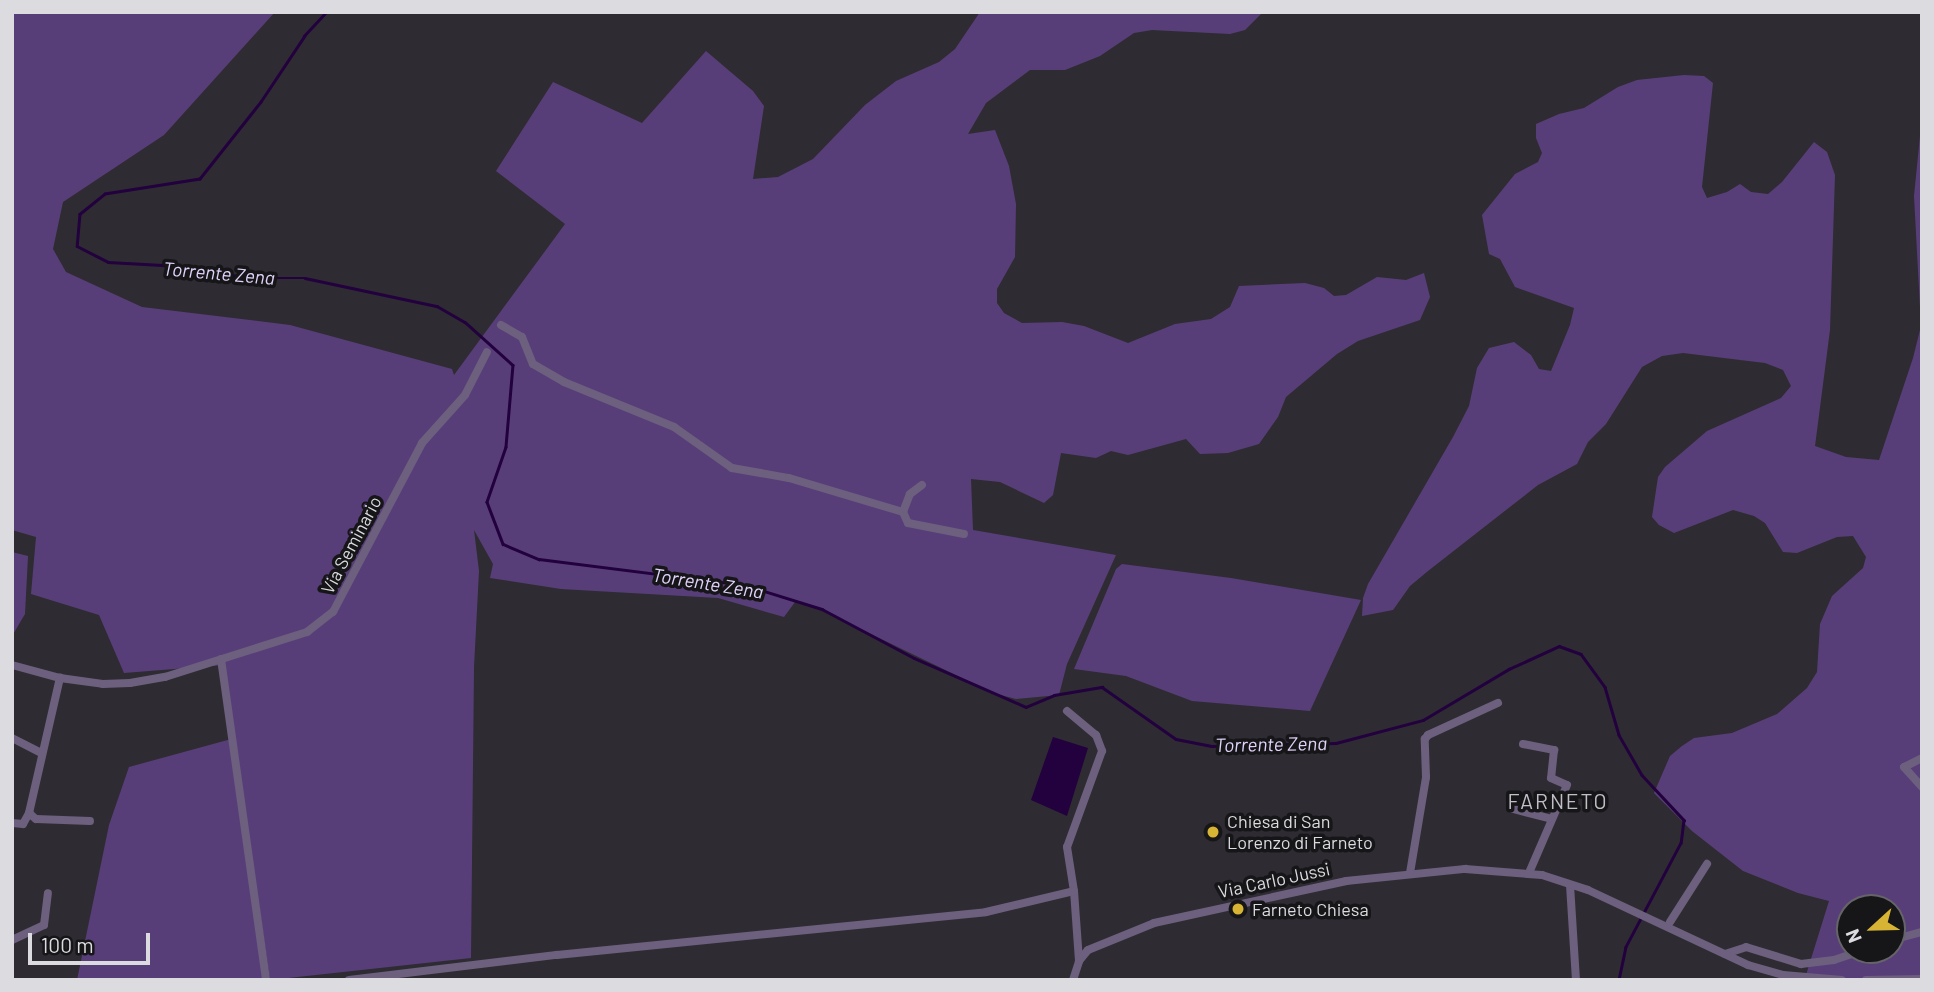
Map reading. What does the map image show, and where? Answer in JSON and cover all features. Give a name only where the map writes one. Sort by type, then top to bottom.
[{"type":"street","points":[[501,325],[522,337],[533,364],[564,382],[674,427],[732,468],[789,478],[903,512]]},
{"type":"street","name":"Via Seminario","points":[[12,665],[60,678],[103,684],[130,683],[165,677],[307,632],[333,612],[422,443],[465,395],[487,352]]},
{"type":"street","points":[[922,485],[910,494],[903,512],[908,523],[964,534]]},
{"type":"street","points":[[221,659],[266,980]]},
{"type":"street","points":[[12,823],[23,824],[29,813],[40,752],[60,678]]},
{"type":"street","points":[[1410,873],[1426,777],[1425,740],[1428,735],[1498,703]]},
{"type":"street","points":[[1067,711],[1096,735],[1102,751],[1067,847],[1074,891],[1079,961],[1073,980]]},
{"type":"street","points":[[12,738],[40,752]]},
{"type":"street","points":[[1523,744],[1554,750],[1552,778],[1567,785],[1529,873]]},
{"type":"street","points":[[1922,758],[1904,767],[1922,787]]},
{"type":"street","points":[[1513,809],[1552,819]]},
{"type":"street","points":[[29,813],[36,819],[90,821]]},
{"type":"street","points":[[1670,922],[1707,864]]},
{"type":"street","name":"Via Carlo Jussi","points":[[1079,961],[1088,950],[1154,923],[1346,881],[1465,869],[1529,873],[1570,885],[1725,954],[1783,975],[1842,980]]},
{"type":"street","points":[[1570,885],[1577,980]]},
{"type":"street","points":[[349,980],[424,976],[557,955],[986,912],[1074,891]]},
{"type":"street","points":[[12,940],[44,925],[48,893]]},
{"type":"street","points":[[1725,954],[1746,947],[1801,964],[1836,959]]},
{"type":"street","points":[[1866,980],[1922,979]]},
{"type":"shaded area","points":[[12,12],[275,12],[164,135],[63,202],[53,249],[66,272],[142,307],[290,325],[452,369],[454,375],[565,224],[496,171],[553,82],[642,123],[706,51],[753,91],[764,106],[753,179],[778,177],[813,159],[865,105],[896,81],[939,62],[955,49],[980,12],[1263,12],[1245,30],[1230,34],[1152,30],[1134,33],[1100,56],[1065,70],[1030,70],[986,103],[968,134],[995,130],[1009,166],[1016,204],[1015,257],[997,289],[997,303],[1004,313],[1022,323],[1062,322],[1084,326],[1128,343],[1175,324],[1211,319],[1230,307],[1239,286],[1305,283],[1324,288],[1334,296],[1346,295],[1377,277],[1406,280],[1424,273],[1430,297],[1420,320],[1358,341],[1337,354],[1286,397],[1278,417],[1259,444],[1228,453],[1200,454],[1186,439],[1128,455],[1111,451],[1096,458],[1061,453],[1053,495],[1044,503],[1000,482],[971,479],[973,530],[1116,555],[1067,664],[1059,695],[1016,699],[993,693],[817,608],[795,602],[784,617],[718,598],[561,589],[490,578],[493,564],[474,530],[479,571],[474,667],[471,958],[270,980],[248,830],[264,980],[77,980],[109,825],[129,767],[235,738],[224,665],[124,673],[99,615],[31,594],[36,537],[12,530]]},
{"type":"shaded area","points":[[1684,75],[1704,76],[1713,83],[1702,187],[1707,198],[1727,192],[1740,184],[1751,192],[1768,194],[1782,182],[1814,142],[1827,152],[1835,175],[1830,330],[1815,446],[1846,457],[1879,460],[1921,326],[1914,196],[1922,116],[1922,980],[1858,980],[1806,975],[1829,901],[1798,893],[1743,871],[1692,831],[1654,793],[1670,756],[1682,746],[1694,738],[1732,733],[1777,714],[1807,688],[1817,672],[1820,624],[1832,596],[1863,568],[1866,557],[1853,536],[1837,537],[1797,553],[1783,552],[1765,523],[1754,516],[1733,510],[1674,533],[1659,525],[1652,517],[1658,477],[1665,467],[1707,431],[1781,398],[1791,386],[1783,370],[1765,363],[1683,353],[1662,356],[1642,367],[1606,424],[1588,442],[1577,464],[1538,485],[1428,571],[1410,586],[1393,610],[1362,616],[1363,598],[1368,584],[1469,406],[1477,368],[1489,348],[1514,342],[1531,355],[1539,369],[1551,371],[1570,325],[1574,308],[1515,287],[1500,259],[1489,254],[1482,215],[1515,174],[1538,162],[1542,153],[1536,138],[1536,124],[1559,114],[1584,108],[1618,87],[1637,80]]},
{"type":"shaded area","points":[[12,552],[28,556],[25,614],[12,636]]},
{"type":"shaded area","points":[[1122,564],[1231,578],[1361,600],[1310,711],[1192,701],[1126,676],[1074,669],[1116,569]]},
{"type":"shaded area","points":[[1053,737],[1088,748],[1067,816],[1031,800]]},
{"type":"waterway","name":"Torrente Zena","points":[[327,12],[305,36],[261,102],[200,179],[105,194],[80,214],[77,246],[108,262],[162,265],[251,278],[305,278],[437,306],[465,322],[513,365],[506,447],[487,502],[503,544],[539,559],[745,585],[822,609],[914,658],[1026,707],[1054,695],[1102,687],[1176,739],[1211,746],[1336,743],[1423,720],[1509,669],[1559,646],[1581,654],[1605,687],[1619,735],[1642,775],[1684,820],[1681,843],[1626,947],[1619,980]]},
{"type":"place","name":"Chiesa di San Lorenzo di Farneto","points":[[1213,832]]},
{"type":"place","name":"Farneto Chiesa","points":[[1238,909]]},
{"type":"district","name":"FARNETO","points":[[1558,801]]}]
